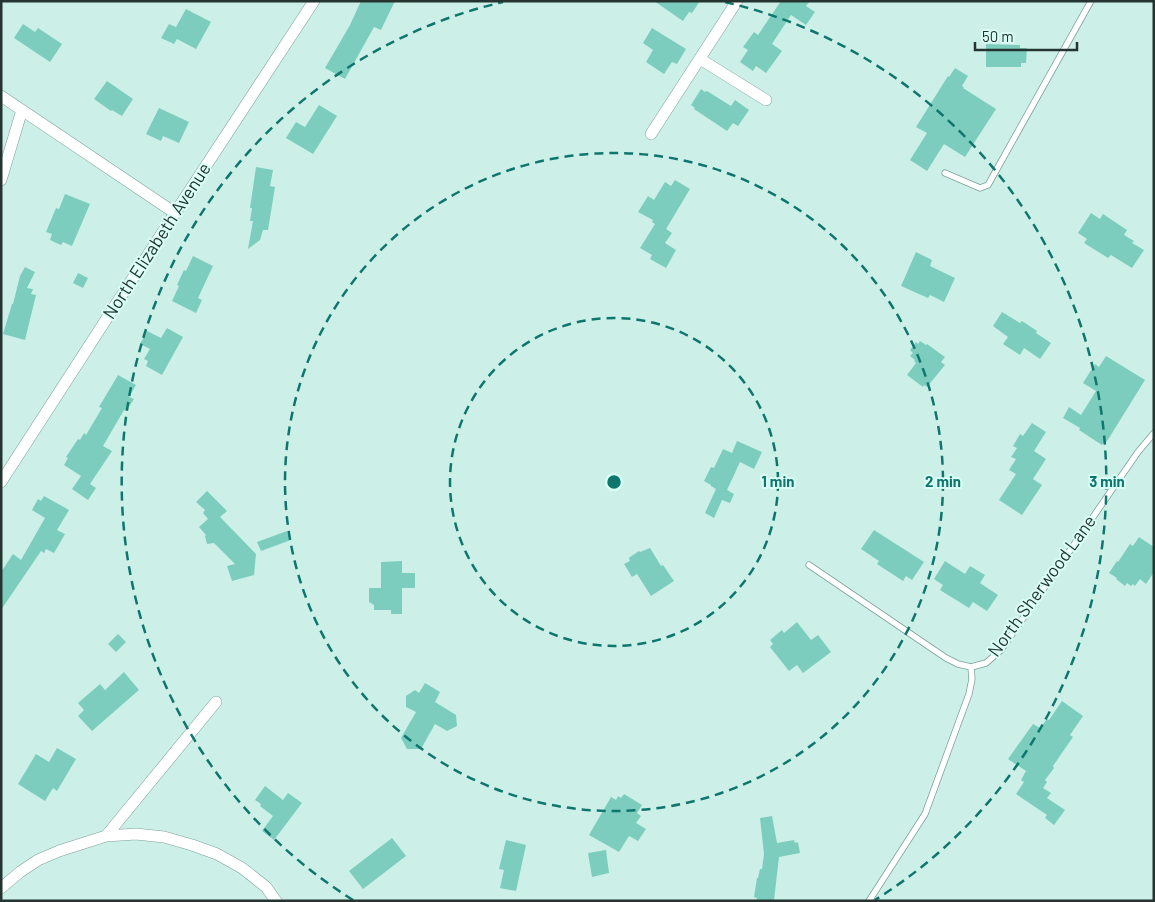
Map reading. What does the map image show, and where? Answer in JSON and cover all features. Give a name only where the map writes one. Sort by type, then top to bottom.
[{"type":"street","name":"North Elizabeth Avenue","points":[[1,482],[314,1]]},
{"type":"street","points":[[651,134],[737,1]]},
{"type":"street","points":[[700,59],[766,100]]},
{"type":"street","points":[[1,96],[175,213]]},
{"type":"street","points":[[1,180],[22,110]]},
{"type":"street","points":[[106,836],[216,702]]},
{"type":"street","points":[[1,888],[38,860],[59,851],[106,836],[136,834],[164,837],[217,854],[242,868],[266,888],[276,901]]},
{"type":"lane","points":[[945,173],[980,188],[988,185],[1091,1]]},
{"type":"lane","name":"North Sherwood Lane","points":[[869,901],[925,814],[969,694],[972,679],[971,667],[986,663],[1000,650],[1138,452],[1154,434]]},
{"type":"lane","points":[[809,565],[946,658],[958,664],[971,667]]},
{"type":"building","points":[[361,1],[395,1],[381,30],[374,27],[345,79],[325,68],[350,25]]},
{"type":"building","points":[[654,1],[700,1],[692,13],[689,12],[683,21]]},
{"type":"building","points":[[781,1],[810,1],[806,6],[815,12],[806,25],[791,15],[772,44],[782,51],[766,73],[756,66],[753,71],[740,62],[748,50],[743,47],[754,32],[758,35]]},
{"type":"building","points":[[186,9],[211,22],[196,49],[177,39],[174,44],[161,38],[169,24],[176,27]]},
{"type":"building","points":[[23,24],[35,32],[38,28],[62,44],[50,62],[14,38]]},
{"type":"building","points":[[652,28],[686,49],[677,64],[672,62],[664,74],[646,62],[653,50],[643,43]]},
{"type":"building","points":[[986,44],[1020,45],[1020,48],[1027,48],[1026,63],[1021,63],[1021,67],[986,67]]},
{"type":"building","points":[[955,68],[968,76],[962,86],[963,88],[996,109],[965,157],[944,144],[927,171],[910,160],[927,133],[916,127]]},
{"type":"building","points":[[107,81],[133,99],[122,116],[94,99]]},
{"type":"building","points":[[701,89],[731,106],[735,100],[749,110],[738,126],[733,123],[727,131],[691,105]]},
{"type":"building","points":[[319,105],[337,116],[313,154],[286,138],[296,122],[305,127]]},
{"type":"building","points":[[159,108],[189,122],[179,143],[163,136],[161,141],[146,134]]},
{"type":"building","points":[[256,167],[273,170],[270,186],[275,187],[268,230],[263,230],[260,240],[248,249],[253,221],[250,221],[252,208],[250,208]]},
{"type":"building","points":[[675,180],[690,189],[666,229],[672,233],[665,243],[676,250],[666,268],[650,259],[652,255],[640,248],[655,224],[652,222],[653,220],[638,212],[648,196],[654,200],[665,182],[671,186]]},
{"type":"building","points":[[65,194],[90,204],[72,246],[63,242],[61,245],[50,240],[52,234],[46,232],[56,208],[59,209]]},
{"type":"building","points":[[1091,213],[1100,219],[1103,214],[1127,230],[1124,235],[1134,241],[1132,243],[1144,250],[1132,268],[1111,255],[1108,258],[1084,243],[1087,239],[1078,233]]},
{"type":"building","points":[[916,252],[932,260],[930,266],[955,278],[944,302],[930,295],[928,298],[901,286]]},
{"type":"building","points":[[193,256],[213,266],[198,298],[202,300],[196,313],[172,301],[184,270],[186,271]]},
{"type":"building","points":[[25,267],[35,272],[27,288],[33,289],[31,294],[36,295],[25,340],[3,334],[20,276]]},
{"type":"building","points":[[78,273],[88,278],[83,288],[73,283]]},
{"type":"building","points":[[1002,312],[1020,323],[1022,321],[1051,343],[1040,359],[1024,348],[1020,355],[1003,344],[1008,337],[993,326]]},
{"type":"building","points":[[167,328],[183,337],[162,375],[146,366],[148,361],[144,359],[150,349],[140,344],[147,331],[161,338]]},
{"type":"building","points":[[920,341],[945,357],[941,362],[945,365],[927,387],[924,385],[923,387],[907,375],[916,363],[910,356],[913,353],[910,350],[916,342],[918,344]]},
{"type":"building","points":[[1106,356],[1145,380],[1109,438],[1102,445],[1063,418],[1069,407],[1081,415],[1096,391],[1083,383],[1095,364],[1099,367]]},
{"type":"building","points":[[118,375],[136,385],[129,397],[134,399],[126,411],[124,410],[103,446],[112,451],[90,484],[96,488],[88,500],[72,489],[81,476],[64,465],[68,458],[66,457],[78,439],[80,440],[84,433],[86,435],[102,408],[99,407]]},
{"type":"building","points":[[1032,423],[1046,432],[1034,451],[1046,459],[1033,479],[1042,485],[1022,515],[999,500],[1016,474],[1009,470],[1016,459],[1011,457],[1017,448],[1013,446],[1020,434],[1023,436]]},
{"type":"building","points":[[737,441],[762,452],[754,469],[740,462],[727,490],[734,494],[730,503],[722,500],[714,518],[705,513],[716,489],[704,481],[711,467],[714,468],[723,449],[732,453]]},
{"type":"building","points":[[207,491],[227,511],[220,517],[256,554],[254,575],[232,581],[227,566],[235,564],[214,543],[207,544],[206,535],[199,527],[208,519],[203,513],[205,510],[196,502]]},
{"type":"building","points":[[44,496],[69,510],[57,530],[65,534],[54,553],[46,549],[44,553],[41,551],[1,610],[1,572],[13,554],[21,560],[45,518],[32,510],[38,499],[41,501]]},
{"type":"building","points":[[874,530],[924,562],[912,580],[906,576],[903,581],[877,564],[879,561],[861,549]]},
{"type":"building","points":[[287,531],[291,540],[261,551],[257,542]]},
{"type":"building","points":[[1139,537],[1154,547],[1154,572],[1146,584],[1140,579],[1135,586],[1127,583],[1125,586],[1109,573],[1130,544],[1133,546]]},
{"type":"building","points":[[650,548],[661,566],[663,565],[674,581],[651,596],[637,574],[632,577],[624,564],[630,561],[629,558],[639,551]]},
{"type":"building","points":[[402,561],[402,573],[415,573],[415,588],[402,588],[402,614],[391,614],[391,610],[374,610],[374,605],[369,602],[369,588],[381,588],[381,562]]},
{"type":"building","points":[[945,561],[965,574],[970,566],[985,575],[980,583],[998,595],[987,611],[973,602],[969,608],[940,590],[943,585],[934,579]]},
{"type":"building","points":[[797,622],[811,640],[818,635],[831,652],[803,673],[797,665],[789,671],[770,647],[773,644],[770,640],[782,630],[784,633]]},
{"type":"building","points":[[118,634],[126,642],[116,652],[108,644]]},
{"type":"building","points":[[124,672],[139,690],[92,731],[78,716],[84,710],[78,703],[100,684],[105,690]]},
{"type":"building","points":[[425,683],[440,692],[435,702],[456,715],[457,726],[447,731],[435,724],[421,749],[407,749],[401,738],[416,712],[406,707],[406,696],[415,690],[419,693]]},
{"type":"building","points":[[1062,701],[1083,716],[1070,735],[1073,737],[1045,780],[1047,782],[1043,788],[1051,793],[1047,798],[1065,810],[1054,825],[1045,818],[1047,815],[1016,794],[1024,782],[1021,780],[1026,771],[1008,759],[1033,724],[1040,728],[1047,719],[1049,720]]},
{"type":"building","points":[[57,748],[76,759],[57,791],[53,788],[45,801],[18,784],[36,754],[49,762]]},
{"type":"building","points":[[265,786],[283,800],[288,793],[302,803],[274,840],[262,831],[273,816],[255,800]]},
{"type":"building","points":[[624,794],[642,805],[637,813],[641,816],[636,823],[646,829],[638,841],[629,836],[619,852],[589,835],[611,797],[616,800],[618,796],[621,798]]},
{"type":"building","points":[[772,816],[777,843],[794,840],[795,843],[798,842],[800,853],[779,857],[774,900],[757,901],[757,898],[754,897],[764,854],[760,818]]},
{"type":"building","points":[[392,838],[406,856],[363,889],[349,871]]},
{"type":"building","points":[[506,840],[526,845],[516,891],[500,888],[504,870],[499,869]]},
{"type":"building","points":[[606,850],[609,873],[592,877],[588,853]]}]
